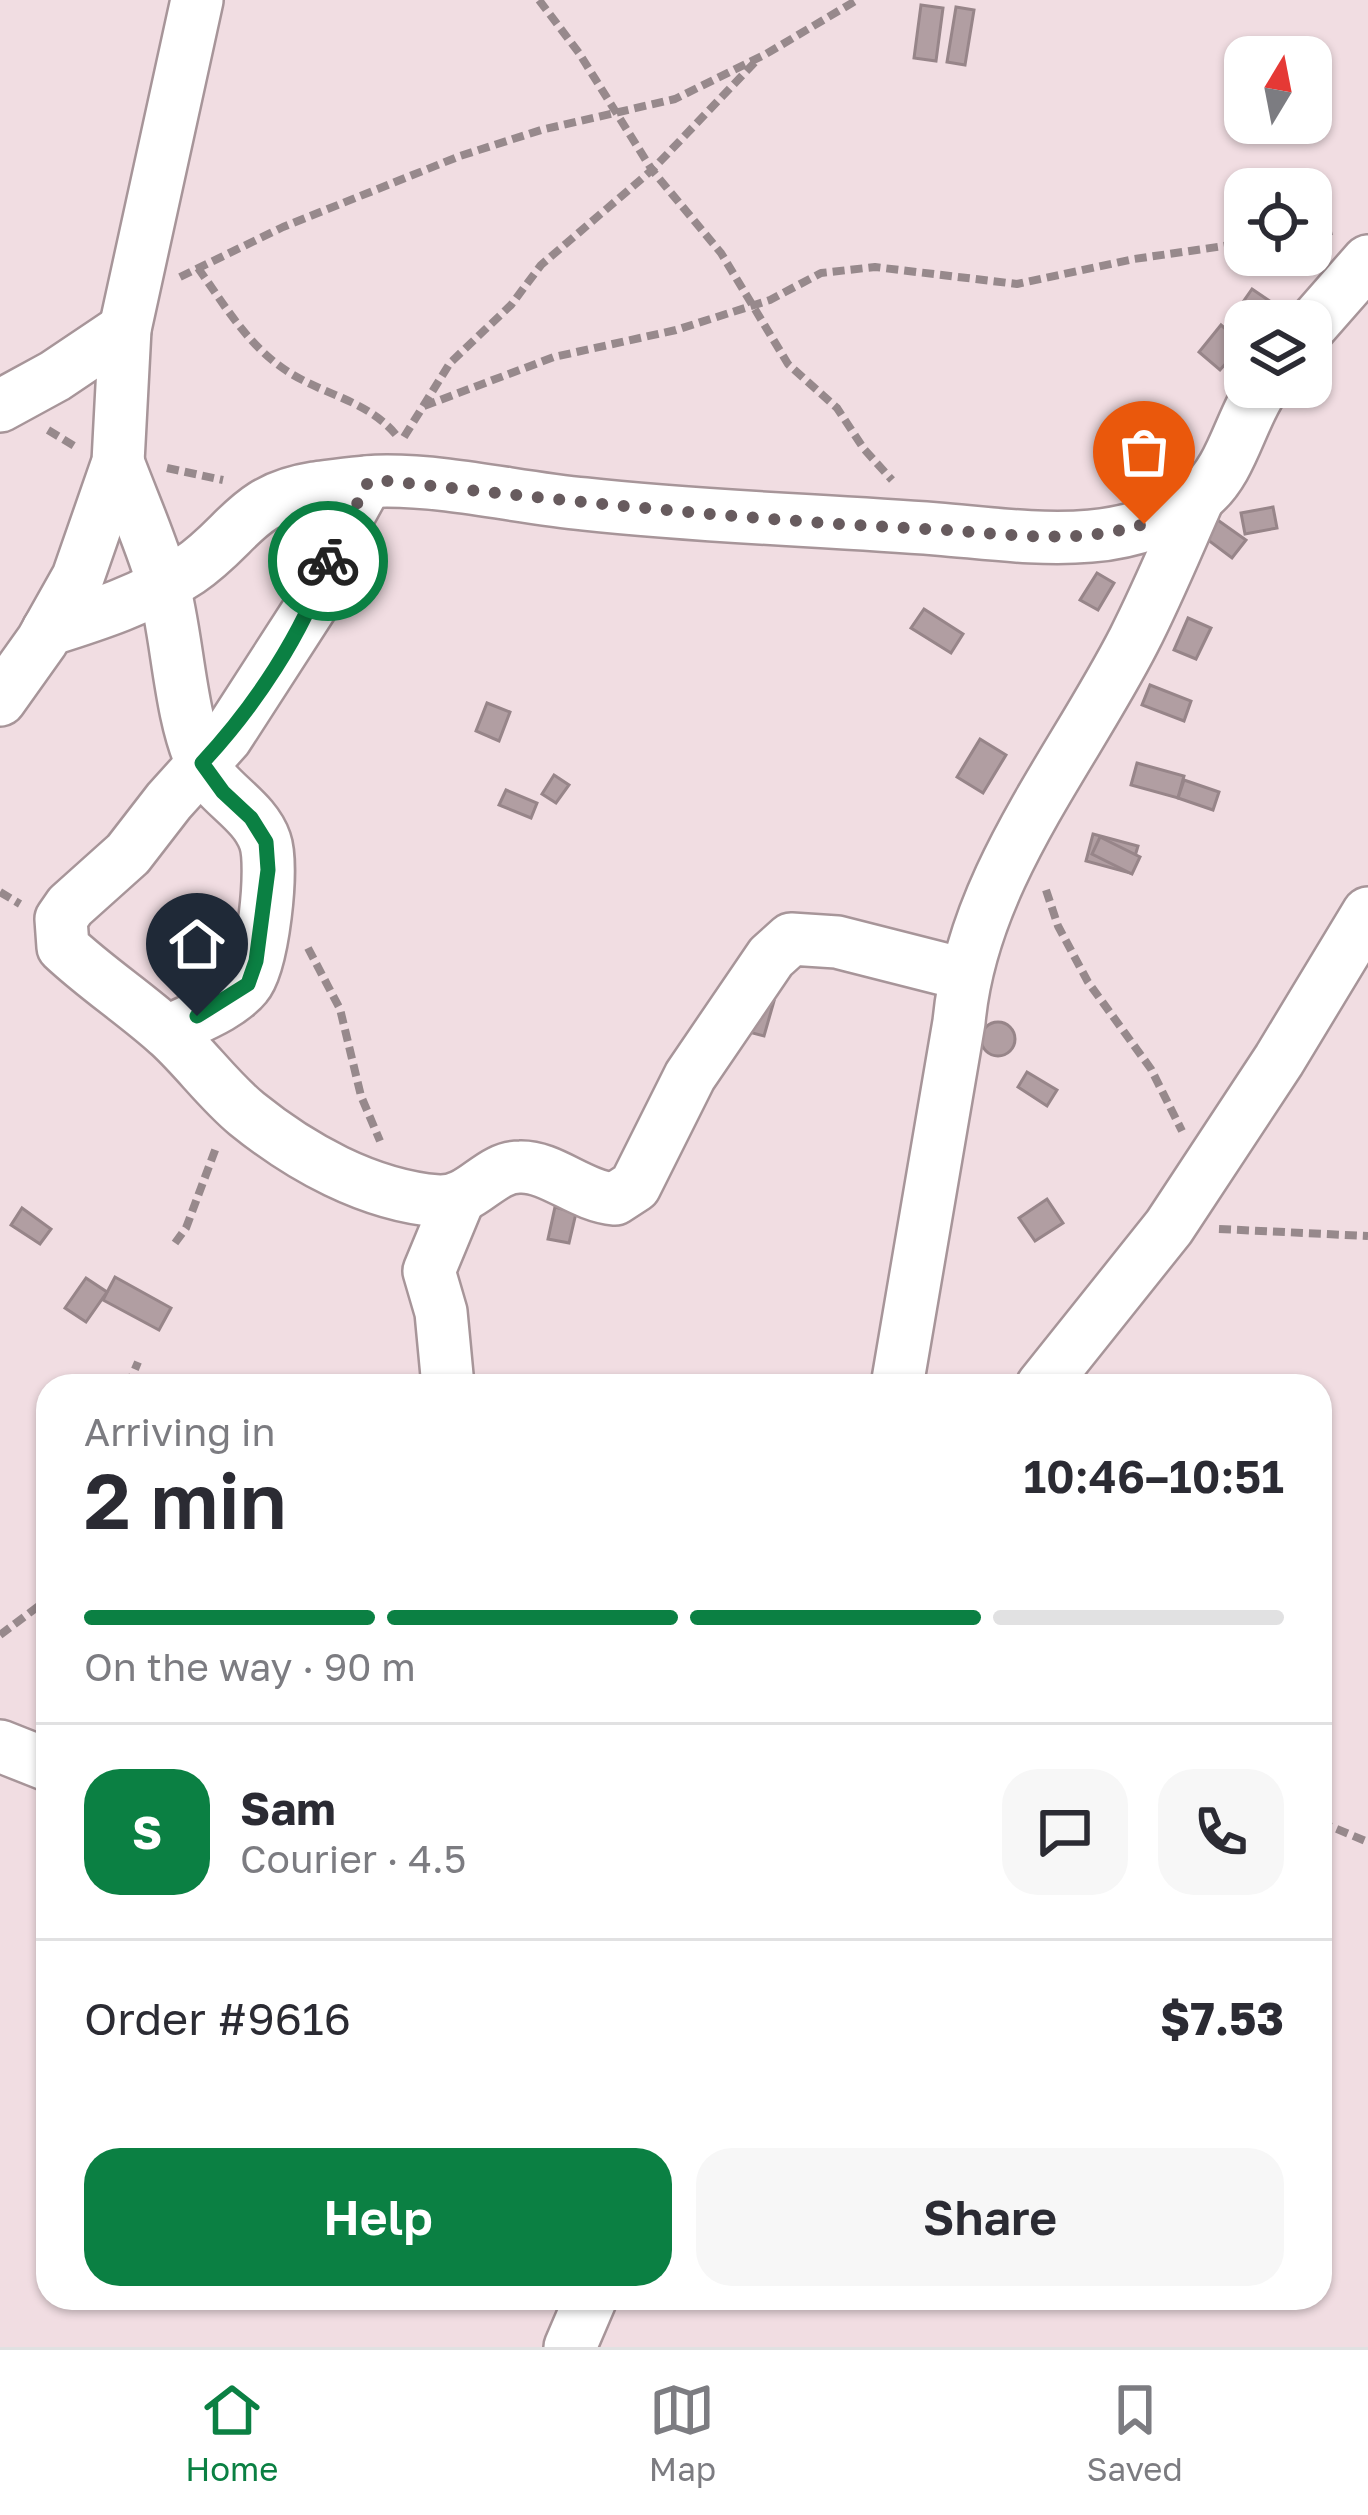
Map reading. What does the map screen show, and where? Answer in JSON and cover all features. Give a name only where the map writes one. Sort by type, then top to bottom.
[{"type":"street","points":[[0,700],[78,577],[118,459],[128,316],[197,0]]},
{"type":"street","points":[[1332,302],[1368,261]]},
{"type":"street","points":[[2,405],[128,316]]},
{"type":"street","points":[[899,1374],[964,974],[1010,854],[1135,639],[1199,497],[1220,474],[1248,408]]},
{"type":"street","points":[[118,459],[163,584],[202,763],[266,842],[262,926],[248,984],[167,1032]]},
{"type":"street","points":[[48,630],[113,609],[190,569],[259,505],[295,492],[368,482],[586,505],[1052,539],[1112,534],[1199,497]]},
{"type":"street","points":[[368,482],[335,540],[317,597],[226,738],[128,854],[70,906],[61,919],[63,947],[167,1032],[244,1111],[305,1156],[389,1189],[434,1201],[458,1201]]},
{"type":"street","points":[[1112,534],[1165,572]]},
{"type":"street","points":[[1052,1374],[1169,1227],[1368,913]]},
{"type":"street","points":[[447,1374],[441,1312],[429,1271],[458,1201],[505,1169],[522,1166],[599,1198],[627,1194],[690,1076],[710,1052],[734,1007],[771,957],[791,939],[837,942],[964,974]]},
{"type":"street","points":[[0,1745],[36,1760]]},
{"type":"street","points":[[571,2347],[586,2310]]},
{"type":"path","points":[[539,0],[579,53],[652,170],[722,253],[788,364],[837,408],[893,480]]},
{"type":"path","points":[[128,316],[197,268],[283,227],[460,156],[542,130],[675,99],[857,0]]},
{"type":"path","points":[[368,482],[402,441],[450,363],[511,305],[541,266],[652,170],[763,55]]},
{"type":"path","points":[[424,406],[554,356],[676,330],[755,304],[821,273],[875,267],[1017,284],[1224,246]]},
{"type":"path","points":[[197,268],[255,345],[280,368],[369,410],[402,441]]},
{"type":"path","points":[[2,405],[73,446],[295,492]]},
{"type":"path","points":[[1026,828],[1058,926],[1107,1012],[1151,1069],[1203,1176]]},
{"type":"path","points":[[298,929],[340,1009],[361,1096],[383,1147],[389,1189]]},
{"type":"path","points":[[175,1243],[186,1228],[232,1098]]},
{"type":"path","points":[[1169,1227],[1368,1236]]},
{"type":"path","points":[[133,1374],[138,1362]]},
{"type":"path","points":[[0,1635],[36,1609]]},
{"type":"path","points":[[1332,1827],[1368,1842]]},
{"type":"building","points":[[921,5],[943,8],[936,61],[914,58]]},
{"type":"building","points":[[956,7],[974,10],[965,65],[947,62]]},
{"type":"building","points":[[1252,289],[1268,300],[1244,300]]},
{"type":"building","points":[[1221,325],[1224,328],[1220,370],[1199,352]]},
{"type":"building","points":[[1273,507],[1277,528],[1245,534],[1241,513]]},
{"type":"building","points":[[1212,516],[1246,540],[1232,558],[1200,534]]},
{"type":"building","points":[[1097,573],[1114,583],[1098,610],[1080,600]]},
{"type":"building","points":[[924,609],[963,634],[951,653],[911,628]]},
{"type":"building","points":[[1188,618],[1211,628],[1196,659],[1174,650]]},
{"type":"building","points":[[1150,685],[1191,701],[1184,721],[1142,705]]},
{"type":"building","points":[[487,703],[510,712],[499,741],[476,731]]},
{"type":"building","points":[[980,739],[1006,755],[983,793],[957,777]]},
{"type":"building","points":[[1137,763],[1184,776],[1178,798],[1131,785]]},
{"type":"building","points":[[554,775],[569,785],[556,803],[542,794]]},
{"type":"building","points":[[1184,780],[1219,792],[1213,810],[1178,798]]},
{"type":"building","points":[[506,790],[537,803],[531,818],[499,805]]},
{"type":"building","points":[[1093,834],[1138,846],[1130,873],[1086,861]]},
{"type":"building","points":[[1100,837],[1140,857],[1132,874],[1092,854]]},
{"type":"building","points":[[755,995],[774,1001],[764,1036],[745,1031]]},
{"type":"building","points":[[998,1022],[1010,1027],[1015,1039],[1010,1051],[998,1056],[986,1051],[981,1039],[986,1027]]},
{"type":"building","points":[[1027,1072],[1057,1090],[1047,1106],[1018,1087]]},
{"type":"building","points":[[1047,1199],[1063,1223],[1035,1241],[1019,1218]]},
{"type":"building","points":[[555,1207],[576,1213],[569,1243],[548,1239]]},
{"type":"building","points":[[22,1208],[51,1229],[40,1244],[11,1225]]},
{"type":"building","points":[[115,1277],[171,1308],[159,1330],[103,1300]]},
{"type":"building","points":[[86,1278],[107,1292],[86,1322],[65,1308]]},
{"type":"way so far","points":[[328,561],[368,482],[388,481],[586,505],[979,535],[1052,539],[1112,534],[1144,524]]},
{"type":"route","points":[[197,1016],[248,984],[256,961],[268,870],[266,842],[202,763],[226,738],[289,645],[317,597],[328,561]]}]
